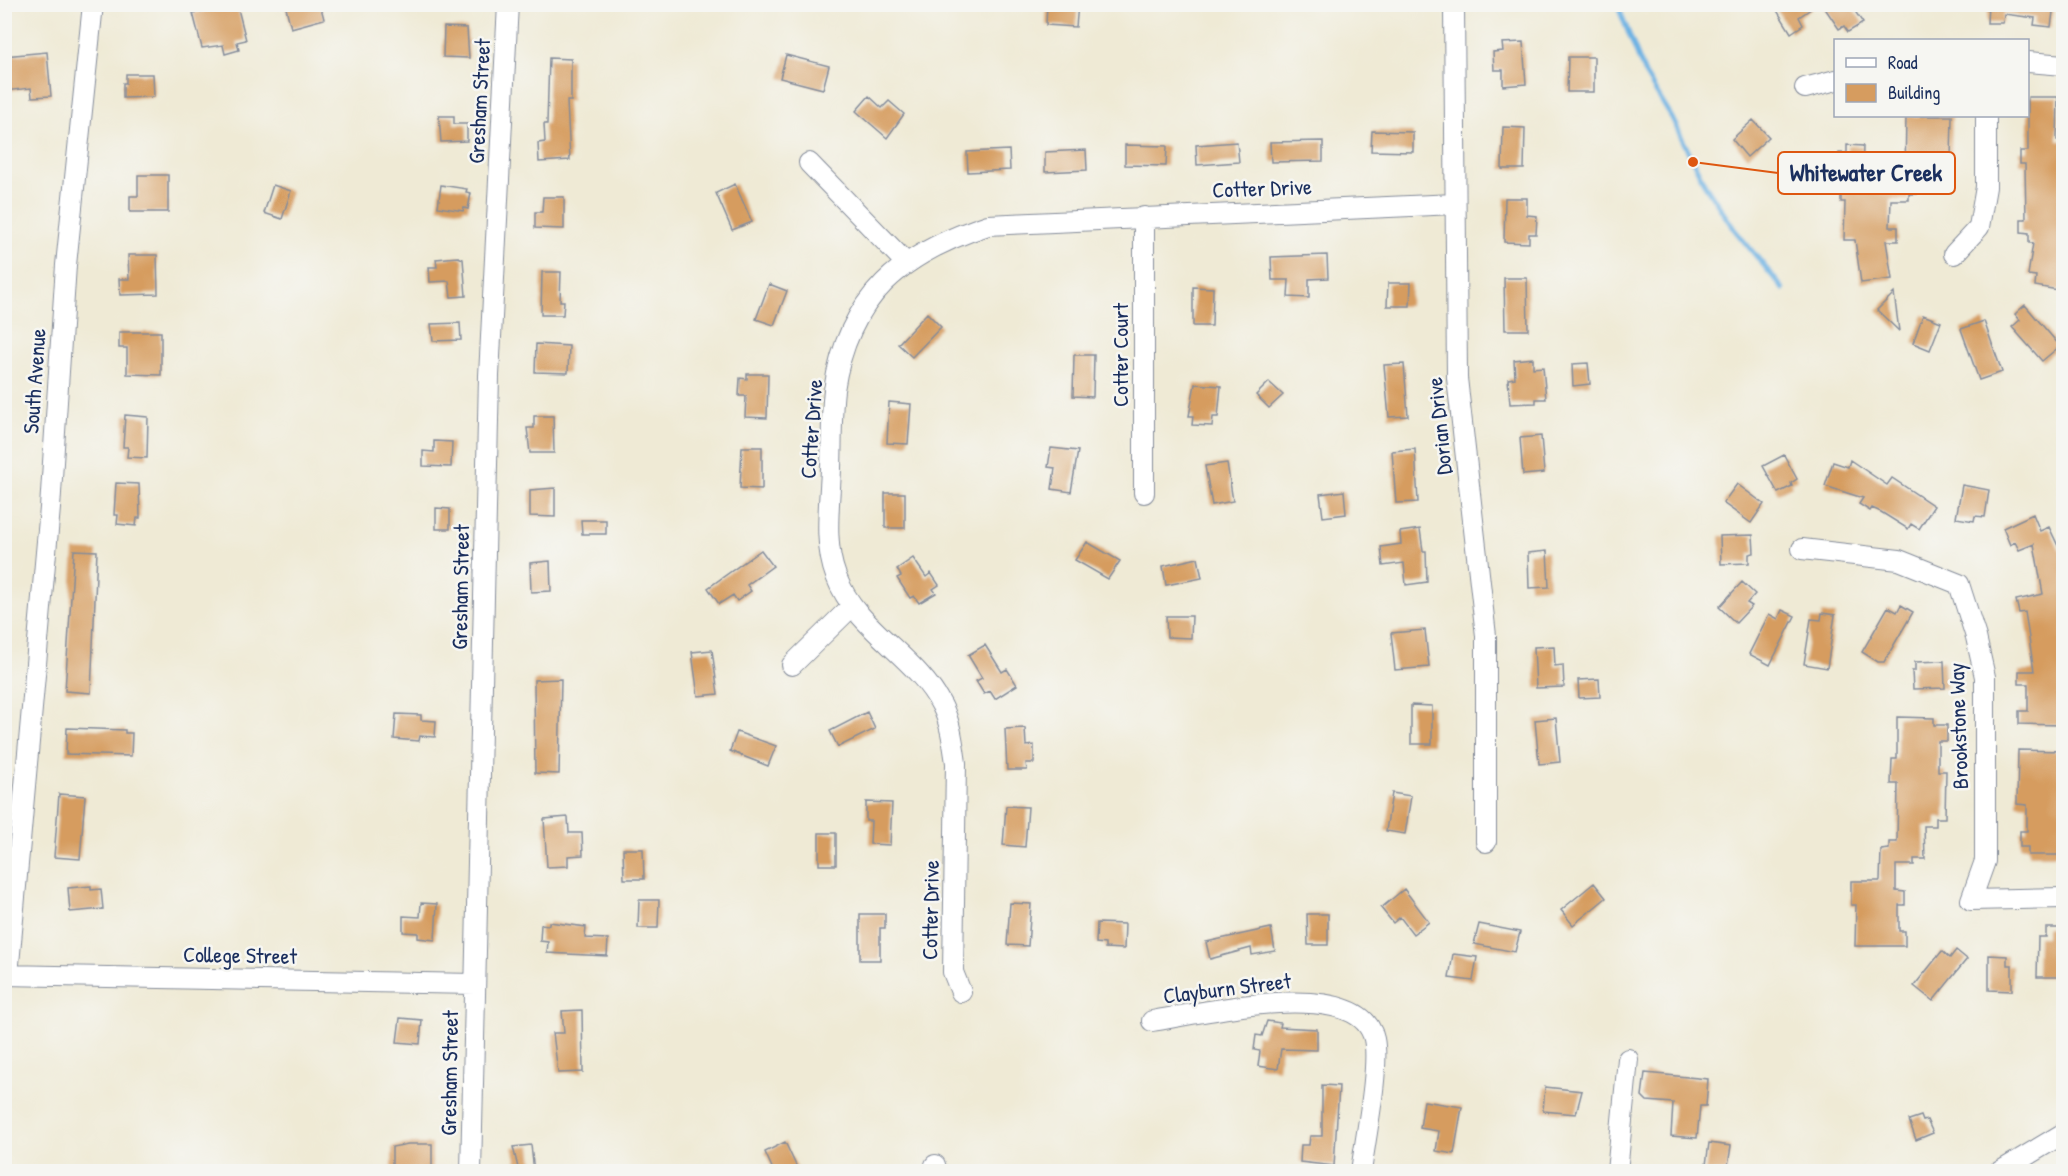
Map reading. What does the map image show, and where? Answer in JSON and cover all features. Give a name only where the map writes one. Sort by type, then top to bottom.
[{"type":"street","name":"South Avenue","points":[[6,975],[50,508],[66,265],[93,4]]},
{"type":"street","name":"Gresham Street","points":[[471,1172],[489,376],[508,4]]},
{"type":"street","name":"Dorian Drive","points":[[1454,4],[1457,378],[1486,636],[1486,842]]},
{"type":"street","points":[[2029,62],[2064,65]]},
{"type":"street","points":[[1805,88],[1834,81]]},
{"type":"street","points":[[1954,254],[1979,227],[1986,187],[1986,117]]},
{"type":"street","points":[[809,163],[906,263]]},
{"type":"street","name":"Cotter Drive","points":[[961,992],[952,972],[956,763],[951,730],[941,705],[928,686],[852,607],[835,575],[828,540],[834,390],[846,340],[854,321],[879,287],[906,263],[946,238],[988,225],[1455,204]]},
{"type":"street","name":"Cotter Court","points":[[1144,217],[1144,493]]},
{"type":"street","name":"Brookstone Way","points":[[1802,549],[1899,560],[1959,584],[1976,637],[1985,677],[1985,861],[1971,900],[2064,898]]},
{"type":"street","points":[[792,665],[852,607]]},
{"type":"street","name":"College Street","points":[[6,975],[475,984]]},
{"type":"street","name":"Clayburn Street","points":[[1152,1021],[1275,1003],[1313,1003],[1346,1009],[1359,1014],[1368,1024],[1374,1040],[1373,1072],[1361,1172]]},
{"type":"street","points":[[1617,1172],[1628,1059]]},
{"type":"street","points":[[1999,1172],[2064,1133]]},
{"type":"building","points":[[285,4],[320,4],[324,19],[291,28]]},
{"type":"building","points":[[1047,4],[1078,4],[1076,27],[1046,25]]},
{"type":"building","points":[[1773,4],[1818,4],[1799,17],[1803,25],[1791,33]]},
{"type":"building","points":[[1822,4],[1850,4],[1863,23],[1848,32],[1844,26],[1839,29]]},
{"type":"building","points":[[1988,4],[2054,4],[2051,27],[2034,25],[2035,18],[2004,14],[2003,23],[1987,23]]},
{"type":"building","points":[[237,5],[246,40],[237,42],[239,50],[225,54],[223,45],[202,48],[193,13]]},
{"type":"building","points":[[444,27],[467,28],[469,58],[443,57]]},
{"type":"building","points":[[1523,42],[1526,84],[1503,86],[1503,70],[1494,70],[1493,52],[1503,51],[1502,43]]},
{"type":"building","points":[[47,52],[51,96],[32,97],[31,88],[4,91],[4,56]]},
{"type":"building","points":[[786,55],[829,66],[823,89],[780,78]]},
{"type":"building","points":[[1568,57],[1594,57],[1594,92],[1567,92]]},
{"type":"building","points":[[549,58],[571,59],[571,101],[567,101],[570,160],[539,162],[538,143],[545,142],[544,124],[547,124]]},
{"type":"building","points":[[126,74],[153,74],[154,97],[123,98],[123,83],[126,83]]},
{"type":"building","points":[[869,96],[882,108],[889,101],[904,114],[887,138],[856,111]]},
{"type":"building","points":[[2029,97],[2058,97],[2057,140],[2064,140],[2064,291],[2035,286],[2036,276],[2028,275],[2033,243],[2029,243],[2029,233],[2021,232],[2021,219],[2026,219],[2025,164],[2020,164],[2020,151],[2028,151]]},
{"type":"building","points":[[439,116],[454,116],[454,124],[467,124],[467,141],[441,142]]},
{"type":"building","points":[[1906,117],[1952,117],[1951,160],[1940,160],[1940,164],[1918,163],[1917,194],[1909,194],[1909,200],[1891,200],[1890,227],[1898,227],[1898,241],[1886,241],[1892,279],[1861,283],[1855,240],[1844,240],[1845,202],[1841,202],[1841,194],[1838,194],[1839,153],[1847,153],[1847,145],[1863,146],[1862,175],[1905,175]]},
{"type":"building","points":[[1753,120],[1769,137],[1747,157],[1732,139]]},
{"type":"building","points":[[1503,127],[1525,128],[1524,169],[1502,169]]},
{"type":"building","points":[[1372,131],[1413,132],[1413,152],[1371,151]]},
{"type":"building","points":[[1323,141],[1323,161],[1271,162],[1270,142]]},
{"type":"building","points":[[1237,142],[1239,162],[1197,165],[1196,145]]},
{"type":"building","points":[[1125,145],[1167,146],[1166,166],[1125,165]]},
{"type":"building","points":[[1009,150],[1010,170],[968,172],[967,152]]},
{"type":"building","points":[[1086,150],[1087,170],[1045,172],[1045,152]]},
{"type":"building","points":[[138,175],[168,175],[168,212],[130,212],[130,196],[138,196]]},
{"type":"building","points":[[735,184],[752,222],[732,230],[716,193]]},
{"type":"building","points":[[273,185],[291,191],[282,219],[264,213]]},
{"type":"building","points":[[441,185],[467,189],[466,192],[471,193],[468,209],[464,208],[463,211],[438,207]]},
{"type":"building","points":[[543,197],[564,197],[564,229],[535,228],[535,212],[542,212]]},
{"type":"building","points":[[1505,198],[1527,198],[1527,215],[1537,216],[1536,234],[1529,234],[1529,243],[1504,242]]},
{"type":"building","points":[[128,255],[157,255],[158,294],[120,295],[119,279],[129,279]]},
{"type":"building","points":[[1327,255],[1328,278],[1309,279],[1309,298],[1288,297],[1289,280],[1272,280],[1271,257]]},
{"type":"building","points":[[458,257],[463,259],[466,296],[451,297],[449,281],[430,282],[429,267],[437,267],[436,259]]},
{"type":"building","points":[[542,272],[561,272],[560,301],[564,301],[563,315],[541,315]]},
{"type":"building","points":[[1504,278],[1527,278],[1528,330],[1505,330]]},
{"type":"building","points":[[1388,283],[1411,283],[1410,306],[1387,306]]},
{"type":"building","points":[[769,284],[787,291],[774,325],[756,319]]},
{"type":"building","points":[[1193,287],[1213,288],[1212,326],[1193,326]]},
{"type":"building","points":[[1894,293],[1899,331],[1877,310]]},
{"type":"building","points":[[2025,305],[2060,346],[2042,361],[2012,327],[2020,320],[2015,314]]},
{"type":"building","points":[[927,313],[941,327],[912,357],[898,344]]},
{"type":"building","points":[[1923,315],[1941,322],[1930,350],[1913,343]]},
{"type":"building","points":[[1984,321],[2002,372],[1979,380],[1961,329]]},
{"type":"building","points":[[460,323],[461,340],[433,341],[431,324]]},
{"type":"building","points":[[119,332],[161,332],[161,375],[127,374],[127,348],[119,348]]},
{"type":"building","points":[[536,344],[569,346],[568,373],[535,372]]},
{"type":"building","points":[[1074,355],[1094,355],[1093,397],[1073,396]]},
{"type":"building","points":[[1533,358],[1533,368],[1543,367],[1546,399],[1536,399],[1536,403],[1510,404],[1508,379],[1515,378],[1514,360]]},
{"type":"building","points":[[1588,363],[1590,384],[1573,386],[1572,364]]},
{"type":"building","points":[[1404,364],[1408,416],[1389,417],[1384,365]]},
{"type":"building","points":[[747,374],[768,374],[767,418],[745,417],[746,396],[739,396],[740,378],[747,379]]},
{"type":"building","points":[[1269,382],[1283,395],[1269,408],[1256,395]]},
{"type":"building","points":[[1195,384],[1221,386],[1218,417],[1213,417],[1212,426],[1192,425],[1193,416],[1189,416]]},
{"type":"building","points":[[889,402],[911,404],[908,444],[887,443]]},
{"type":"building","points":[[125,415],[148,417],[147,458],[127,457],[128,447],[123,447]]},
{"type":"building","points":[[534,416],[553,416],[554,453],[530,453],[527,428],[534,428]]},
{"type":"building","points":[[1541,436],[1544,473],[1523,475],[1520,438]]},
{"type":"building","points":[[434,441],[452,442],[451,467],[423,466],[423,451],[434,452]]},
{"type":"building","points":[[742,447],[762,447],[762,489],[740,488]]},
{"type":"building","points":[[1051,448],[1078,451],[1071,492],[1052,489],[1055,468],[1048,467]]},
{"type":"building","points":[[1415,449],[1418,502],[1396,503],[1392,451]]},
{"type":"building","points":[[1784,455],[1797,479],[1791,483],[1792,486],[1778,493],[1763,466]]},
{"type":"building","points":[[1850,460],[1887,485],[1892,478],[1934,506],[1919,529],[1911,524],[1908,529],[1881,512],[1872,508],[1870,511],[1859,504],[1863,498],[1825,486],[1833,462],[1848,467]]},
{"type":"building","points":[[1227,463],[1233,501],[1212,505],[1205,466]]},
{"type":"building","points":[[116,483],[139,484],[140,518],[137,518],[136,526],[117,524],[118,515],[114,515]]},
{"type":"building","points":[[1737,484],[1764,504],[1751,523],[1723,503]]},
{"type":"building","points":[[1962,485],[1989,490],[1985,517],[1975,516],[1974,521],[1956,518]]},
{"type":"building","points":[[555,488],[555,517],[530,516],[530,490]]},
{"type":"building","points":[[1344,491],[1346,514],[1323,517],[1320,494]]},
{"type":"building","points":[[885,493],[905,493],[905,528],[885,528]]},
{"type":"building","points":[[436,508],[450,509],[450,529],[436,529]]},
{"type":"building","points":[[2033,514],[2040,531],[2049,527],[2060,550],[2064,549],[2064,725],[2019,724],[2019,711],[2028,711],[2028,684],[2019,684],[2019,671],[2034,671],[2025,612],[2019,613],[2016,600],[2043,594],[2034,544],[2019,550],[2015,542],[2010,545],[2003,528]]},
{"type":"building","points":[[581,520],[606,520],[606,534],[582,534]]},
{"type":"building","points":[[1420,529],[1423,551],[1426,551],[1427,582],[1406,585],[1404,563],[1383,566],[1381,547],[1401,544],[1400,532]]},
{"type":"building","points":[[1753,535],[1754,553],[1749,554],[1749,563],[1721,564],[1720,536]]},
{"type":"building","points":[[1087,542],[1120,561],[1108,579],[1075,560]]},
{"type":"building","points":[[74,550],[97,551],[91,693],[65,691]]},
{"type":"building","points":[[761,550],[773,566],[747,585],[751,591],[737,601],[733,595],[719,604],[708,588]]},
{"type":"building","points":[[1547,551],[1549,587],[1529,588],[1528,553]]},
{"type":"building","points":[[913,558],[926,577],[931,573],[939,585],[933,589],[936,593],[919,603],[914,596],[910,598],[897,578],[901,576],[897,569]]},
{"type":"building","points":[[1198,558],[1202,578],[1166,585],[1163,566]]},
{"type":"building","points":[[550,561],[551,591],[531,592],[530,563]]},
{"type":"building","points":[[1742,582],[1755,594],[1747,603],[1752,606],[1736,623],[1719,607]]},
{"type":"building","points":[[1901,605],[1913,612],[1884,662],[1878,662],[1862,652],[1888,607],[1897,612]]},
{"type":"building","points":[[1782,610],[1795,616],[1770,665],[1749,654],[1769,614],[1778,619]]},
{"type":"building","points":[[1822,613],[1835,615],[1827,668],[1804,664],[1811,619],[1821,620]]},
{"type":"building","points":[[1166,616],[1192,616],[1191,638],[1167,637]]},
{"type":"building","points":[[1425,630],[1429,667],[1395,670],[1391,633]]},
{"type":"building","points":[[985,645],[1002,672],[1007,669],[1017,685],[995,699],[990,691],[984,694],[976,681],[982,678],[968,655]]},
{"type":"building","points":[[1554,646],[1555,666],[1563,665],[1564,687],[1536,688],[1534,647]]},
{"type":"building","points":[[712,650],[718,694],[698,696],[692,652]]},
{"type":"building","points":[[1944,661],[1945,688],[1913,689],[1912,671],[1915,671],[1915,662]]},
{"type":"building","points":[[561,679],[559,774],[535,773],[534,680]]},
{"type":"building","points":[[1599,679],[1600,697],[1579,698],[1578,680]]},
{"type":"building","points":[[1411,705],[1432,706],[1432,744],[1411,744]]},
{"type":"building","points":[[867,712],[875,729],[838,747],[830,731]]},
{"type":"building","points":[[396,714],[421,715],[421,720],[436,721],[435,737],[420,736],[419,741],[394,739]]},
{"type":"building","points":[[1897,717],[1934,718],[1934,725],[1947,725],[1947,741],[1938,741],[1938,771],[1946,771],[1945,818],[1936,818],[1936,826],[1924,826],[1925,859],[1914,859],[1914,865],[1896,865],[1896,891],[1905,892],[1905,905],[1899,905],[1899,931],[1905,931],[1905,946],[1855,946],[1856,905],[1851,905],[1851,881],[1880,881],[1881,850],[1889,849],[1889,842],[1897,842],[1898,784],[1891,784],[1892,759],[1897,759]]},
{"type":"building","points":[[1556,718],[1560,762],[1539,764],[1535,720]]},
{"type":"building","points":[[67,728],[125,730],[125,733],[132,733],[131,756],[66,754]]},
{"type":"building","points":[[1025,728],[1026,746],[1034,745],[1034,763],[1026,763],[1027,770],[1007,770],[1005,729]]},
{"type":"building","points":[[737,732],[776,746],[768,766],[730,751]]},
{"type":"building","points":[[2018,750],[2064,751],[2064,855],[2028,855],[2028,847],[2020,847],[2020,831],[2027,831],[2027,805],[2017,804]]},
{"type":"building","points":[[1392,793],[1411,796],[1405,834],[1386,831]]},
{"type":"building","points":[[59,794],[85,796],[80,859],[54,857]]},
{"type":"building","points":[[866,802],[892,803],[890,845],[870,844],[871,821],[866,821]]},
{"type":"building","points":[[1006,806],[1028,807],[1025,847],[1003,845]]},
{"type":"building","points":[[568,817],[569,833],[582,833],[583,855],[568,856],[568,866],[547,867],[544,819]]},
{"type":"building","points":[[819,833],[836,833],[836,865],[819,865]]},
{"type":"building","points":[[623,849],[643,849],[644,879],[624,879]]},
{"type":"building","points":[[1594,883],[1606,898],[1573,925],[1561,910]]},
{"type":"building","points":[[91,886],[91,890],[101,889],[103,909],[70,912],[68,888]]},
{"type":"building","points":[[1404,889],[1429,922],[1413,934],[1400,917],[1393,923],[1381,908]]},
{"type":"building","points":[[639,900],[659,900],[658,928],[638,928]]},
{"type":"building","points":[[421,903],[437,904],[435,940],[418,938],[418,933],[403,932],[403,916],[420,917]]},
{"type":"building","points":[[1010,903],[1031,904],[1028,946],[1007,945]]},
{"type":"building","points":[[860,914],[885,914],[885,928],[880,928],[880,960],[860,960]]},
{"type":"building","points":[[1307,914],[1328,914],[1328,945],[1308,945]]},
{"type":"building","points":[[549,922],[586,927],[585,938],[608,939],[607,956],[547,953],[548,942],[540,941],[541,924],[549,925]]},
{"type":"building","points":[[1097,923],[1125,924],[1124,949],[1105,948],[1105,944],[1096,943]]},
{"type":"building","points":[[1479,924],[1520,932],[1515,952],[1474,944]]},
{"type":"building","points":[[1271,928],[1275,951],[1252,955],[1251,948],[1210,959],[1206,942]]},
{"type":"building","points":[[2046,928],[2062,928],[2061,977],[2037,977],[2038,937],[2046,937]]},
{"type":"building","points":[[1956,950],[1967,959],[1933,1001],[1914,986],[1942,951],[1950,958]]},
{"type":"building","points":[[1453,954],[1477,957],[1473,981],[1449,978]]},
{"type":"building","points":[[1989,955],[2007,956],[2007,965],[2012,965],[2012,991],[1989,990]]},
{"type":"building","points":[[582,1010],[583,1072],[558,1073],[553,1033],[564,1033],[562,1011]]},
{"type":"building","points":[[400,1018],[422,1020],[420,1044],[397,1042]]},
{"type":"building","points":[[1267,1021],[1281,1023],[1280,1027],[1317,1029],[1317,1050],[1281,1049],[1278,1069],[1258,1066],[1260,1051],[1254,1050],[1256,1035],[1262,1036]]},
{"type":"building","points":[[1645,1073],[1708,1079],[1706,1106],[1700,1106],[1697,1138],[1671,1136],[1673,1103],[1647,1101],[1642,1096]]},
{"type":"building","points":[[1322,1085],[1339,1086],[1334,1166],[1300,1162],[1301,1145],[1309,1145],[1310,1136],[1322,1136]]},
{"type":"building","points":[[1545,1087],[1582,1091],[1576,1114],[1543,1111]]},
{"type":"building","points":[[1424,1101],[1462,1107],[1454,1154],[1436,1151],[1439,1131],[1420,1128]]},
{"type":"building","points":[[1921,1116],[1923,1121],[1927,1120],[1933,1133],[1916,1140],[1909,1120]]},
{"type":"building","points":[[785,1142],[799,1172],[774,1172],[765,1152]]},
{"type":"building","points":[[1709,1143],[1731,1146],[1727,1172],[1705,1172]]},
{"type":"building","points":[[432,1144],[432,1172],[392,1170],[392,1147]]},
{"type":"building","points":[[531,1145],[534,1172],[519,1172],[513,1147]]},
{"type":"waterway","points":[[1617,4],[1645,74],[1672,118],[1705,185],[1734,229],[1783,289]]},
{"type":"place","name":"Whitewater Creek","points":[[1693,162]]}]
